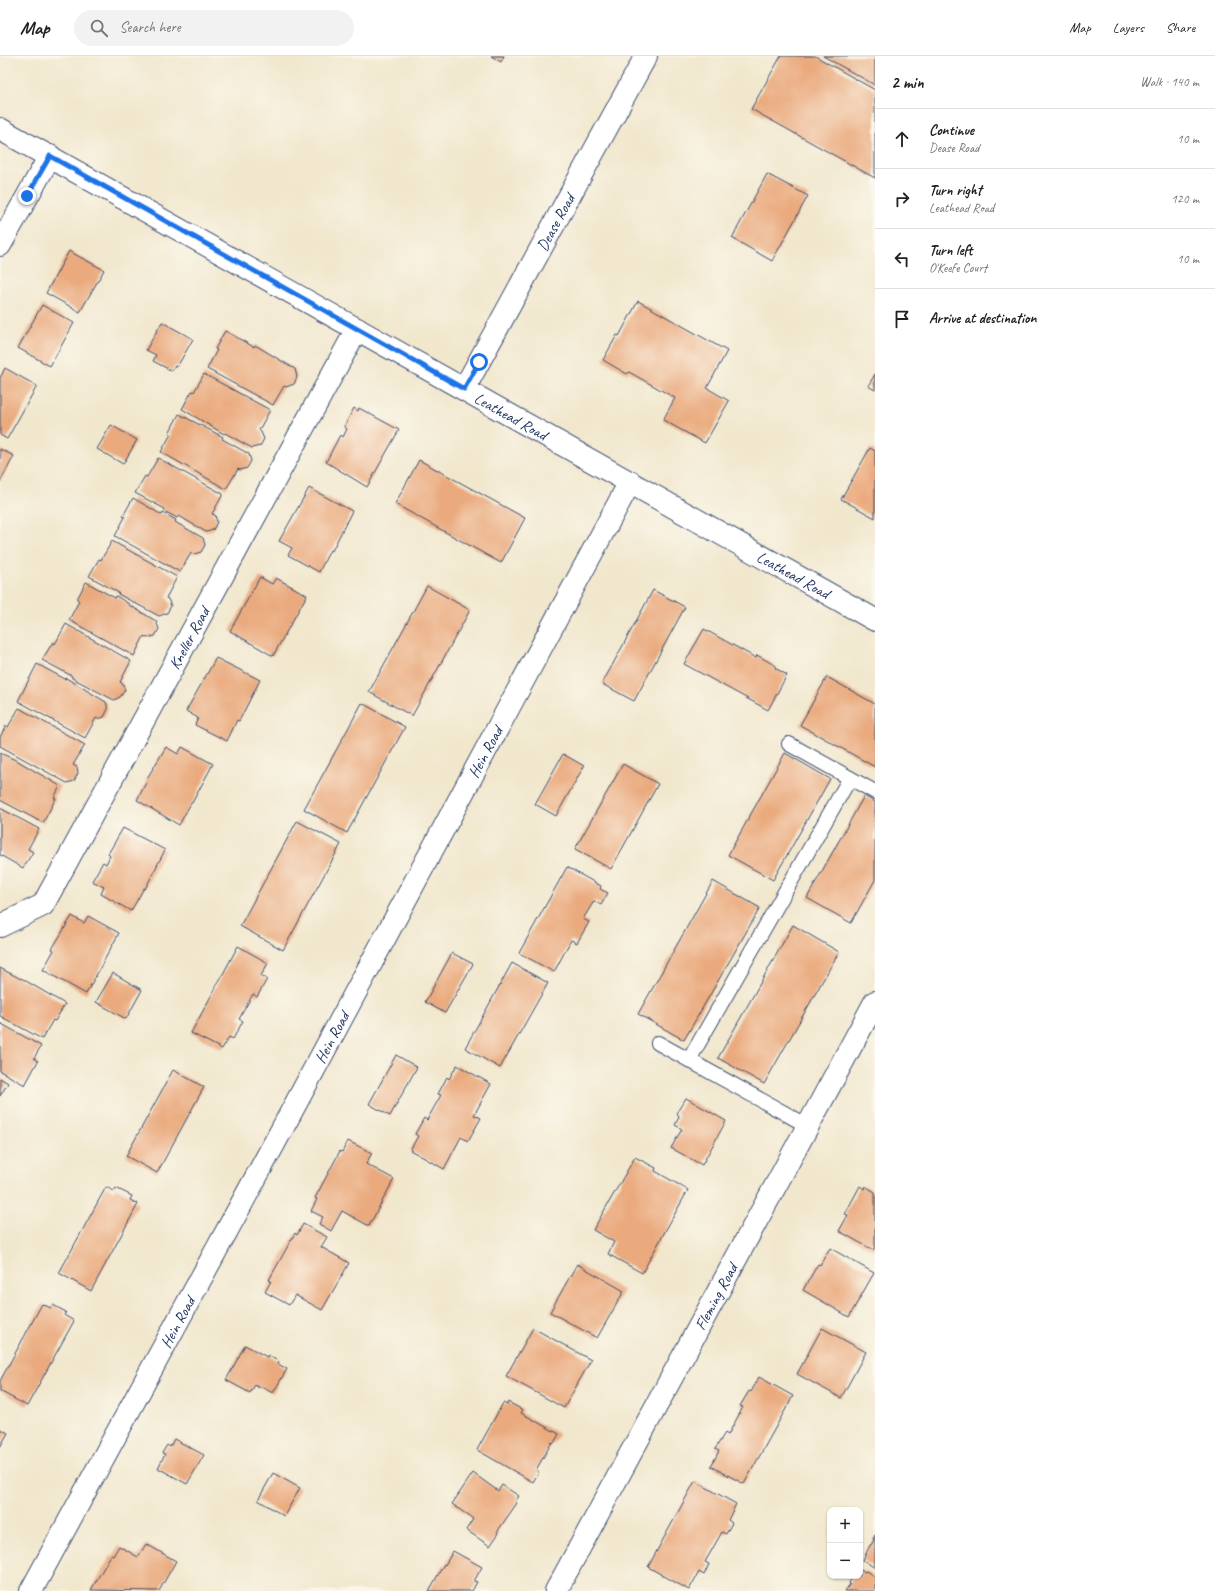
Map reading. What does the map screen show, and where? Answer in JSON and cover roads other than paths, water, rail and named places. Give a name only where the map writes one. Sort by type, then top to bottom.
[{"type":"street","name":"Dease Road","points":[[464,389],[646,56]]},
{"type":"street","name":"Leathead Road","points":[[0,129],[875,620]]},
{"type":"street","points":[[0,245],[50,156]]},
{"type":"street","name":"Kneller Road","points":[[0,926],[43,905],[357,329]]},
{"type":"street","name":"Hein Road","points":[[30,1591],[274,1144],[630,482]]},
{"type":"street","name":"Fleming Road","points":[[556,1591],[875,1002]]},
{"type":"lane","points":[[789,744],[875,792]]},
{"type":"lane","points":[[689,1060],[850,778]]},
{"type":"lane","points":[[658,1043],[808,1126]]}]
